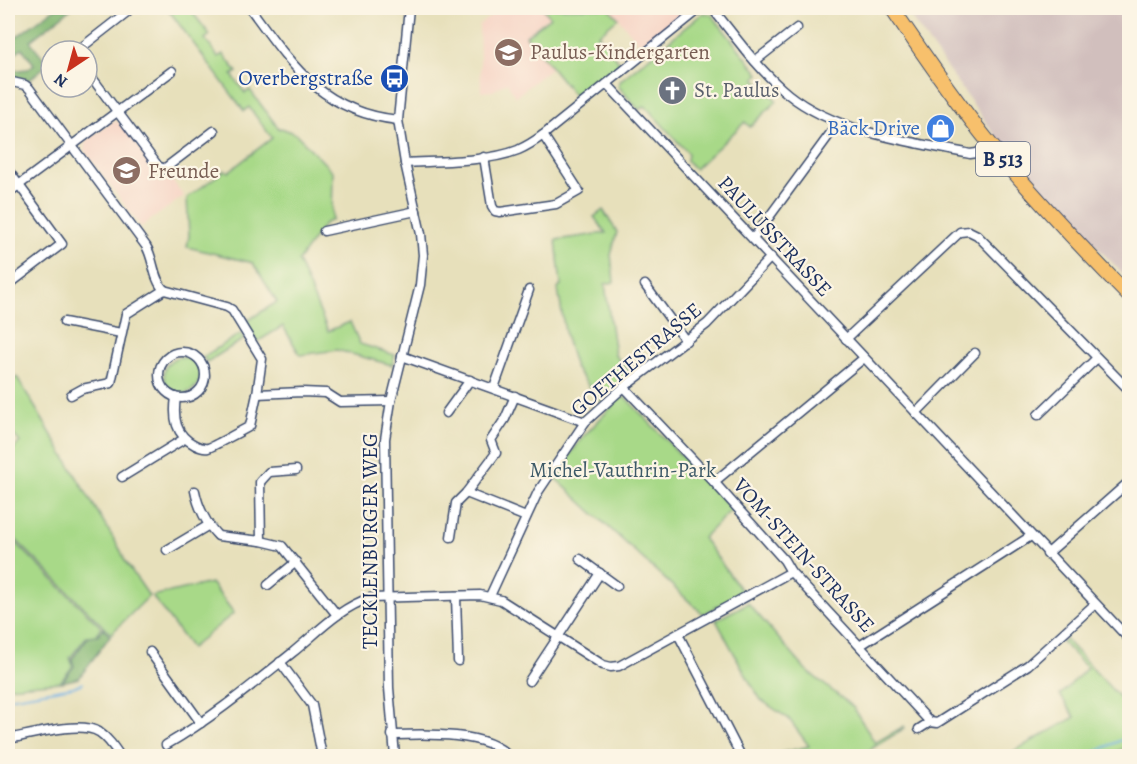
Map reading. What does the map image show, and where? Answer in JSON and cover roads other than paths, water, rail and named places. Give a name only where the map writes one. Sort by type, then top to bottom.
[{"type":"main road","name":"B 513","points":[[892,8],[990,144],[1071,237],[1130,297]]},
{"type":"street","points":[[250,8],[290,63],[315,88],[356,110],[398,120]]},
{"type":"street","name":"TECKLENBURGER WEG","points":[[395,756],[392,735],[385,439],[391,401],[420,285],[423,255],[421,234],[398,120],[409,8]]},
{"type":"street","points":[[405,163],[484,157],[517,150],[543,135],[701,8]]},
{"type":"street","points":[[712,8],[781,89],[798,102],[838,123],[970,153],[977,153],[990,144]]},
{"type":"street","points":[[92,39],[128,12]]},
{"type":"street","points":[[756,61],[797,28]]},
{"type":"street","points":[[8,193],[172,71]]},
{"type":"street","points":[[8,81],[29,88],[72,145],[146,246],[152,256],[159,283],[164,290],[232,310],[262,359],[250,426],[206,448],[184,440],[175,421],[176,397]]},
{"type":"street","name":"PAULUSSTRASSE","points":[[607,84],[1130,640]]},
{"type":"street","points":[[99,87],[158,166],[164,169],[214,131]]},
{"type":"street","points":[[753,239],[838,123]]},
{"type":"street","points":[[484,157],[492,206],[495,211],[556,204],[579,191],[543,135]]},
{"type":"street","points":[[8,170],[62,244],[8,285]]},
{"type":"street","points":[[324,231],[416,211]]},
{"type":"street","points":[[846,339],[960,232],[969,231],[977,235],[1130,391]]},
{"type":"street","name":"GOETHESTRASSE","points":[[490,596],[526,517],[553,469],[585,422],[624,387],[707,324],[771,257]]},
{"type":"street","points":[[645,285],[686,341]]},
{"type":"street","points":[[71,395],[82,389],[111,383],[124,319],[129,311],[164,290]]},
{"type":"street","points":[[494,388],[530,290]]},
{"type":"street","points":[[64,322],[122,333]]},
{"type":"street","points":[[180,353],[188,353],[201,362],[205,377],[203,385],[192,396],[176,397],[163,388],[159,373],[166,359],[180,353]]},
{"type":"street","points":[[916,413],[975,353]]},
{"type":"street","points":[[402,356],[585,422]]},
{"type":"street","points":[[714,482],[864,358]]},
{"type":"street","points":[[1038,415],[1097,358]]},
{"type":"street","points":[[446,413],[470,380]]},
{"type":"street","name":"VOM-STEIN-STRASSE","points":[[624,387],[714,482],[784,560],[792,572],[930,722]]},
{"type":"street","points":[[257,394],[314,392],[326,393],[340,402],[391,401]]},
{"type":"street","points":[[451,537],[456,503],[495,453],[490,440],[505,419],[515,396]]},
{"type":"street","points":[[122,477],[184,440]]},
{"type":"street","points":[[261,541],[260,482],[269,472],[296,470]]},
{"type":"street","points":[[1047,554],[1130,481]]},
{"type":"street","points":[[195,491],[197,502],[215,533],[222,537],[261,541],[282,546],[337,615]]},
{"type":"street","points":[[466,493],[526,517]]},
{"type":"street","points":[[167,550],[209,525]]},
{"type":"street","points":[[861,645],[1031,536]]},
{"type":"street","points":[[580,559],[617,585]]},
{"type":"street","points":[[268,585],[296,562]]},
{"type":"street","points":[[166,745],[201,723],[280,663],[337,615],[356,603],[370,598],[490,596],[501,600],[603,665],[611,667],[619,666],[792,572]]},
{"type":"street","points":[[529,681],[600,573]]},
{"type":"street","points":[[456,596],[458,662]]},
{"type":"street","points":[[919,729],[930,722],[937,723],[1028,665],[1095,604]]},
{"type":"street","points":[[678,634],[741,756]]},
{"type":"street","points":[[150,652],[201,723]]},
{"type":"street","points":[[280,663],[312,705],[322,756]]},
{"type":"street","points":[[8,739],[80,726],[98,731],[113,745],[120,756]]},
{"type":"street","points":[[392,735],[452,735],[498,747],[508,756]]},
{"type":"waterway","points":[[8,698],[73,687],[83,683]]},
{"type":"waterway","points":[[1086,756],[1130,736]]},
{"type":"place","name":"Paulus-Kindergarten","points":[[509,52]]},
{"type":"place","name":"Overbergstraße","points":[[394,78]]},
{"type":"place","name":"St. Paulus","points":[[673,90]]},
{"type":"place","name":"Bäck Drive","points":[[941,128]]},
{"type":"place","name":"Freunde","points":[[127,171]]},
{"type":"park label","name":"Michel-Vauthrin-Park","points":[[623,470]]}]
